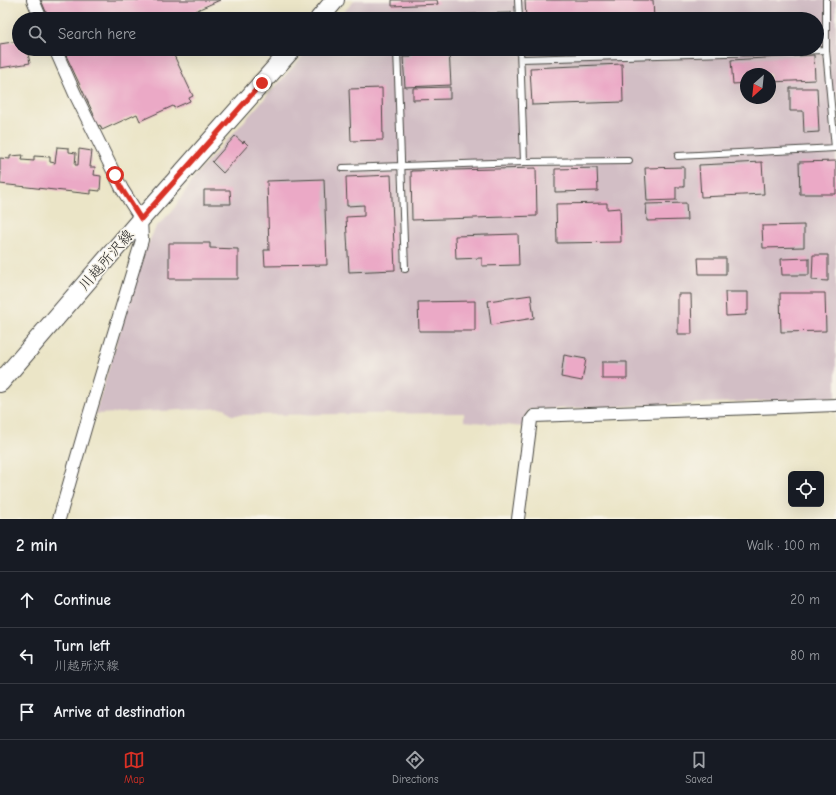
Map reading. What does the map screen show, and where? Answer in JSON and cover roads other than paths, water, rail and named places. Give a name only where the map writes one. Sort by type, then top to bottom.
[{"type":"main road","points":[[325,12],[336,0]]},
{"type":"main road","name":"川越所沢線","points":[[0,383],[141,219],[286,56]]},
{"type":"street","points":[[33,0],[38,12]]},
{"type":"street","points":[[58,56],[75,94],[122,189],[141,219],[142,240],[59,519]]},
{"type":"street","points":[[518,519],[531,420],[534,416],[836,405]]},
{"type":"lane","points":[[518,0],[519,12]]},
{"type":"lane","points":[[678,156],[836,148],[826,50],[826,0]]},
{"type":"lane","points":[[397,56],[405,269]]},
{"type":"lane","points":[[521,56],[524,162]]},
{"type":"lane","points":[[521,59],[623,56]]},
{"type":"lane","points":[[343,168],[524,162],[629,161]]}]
